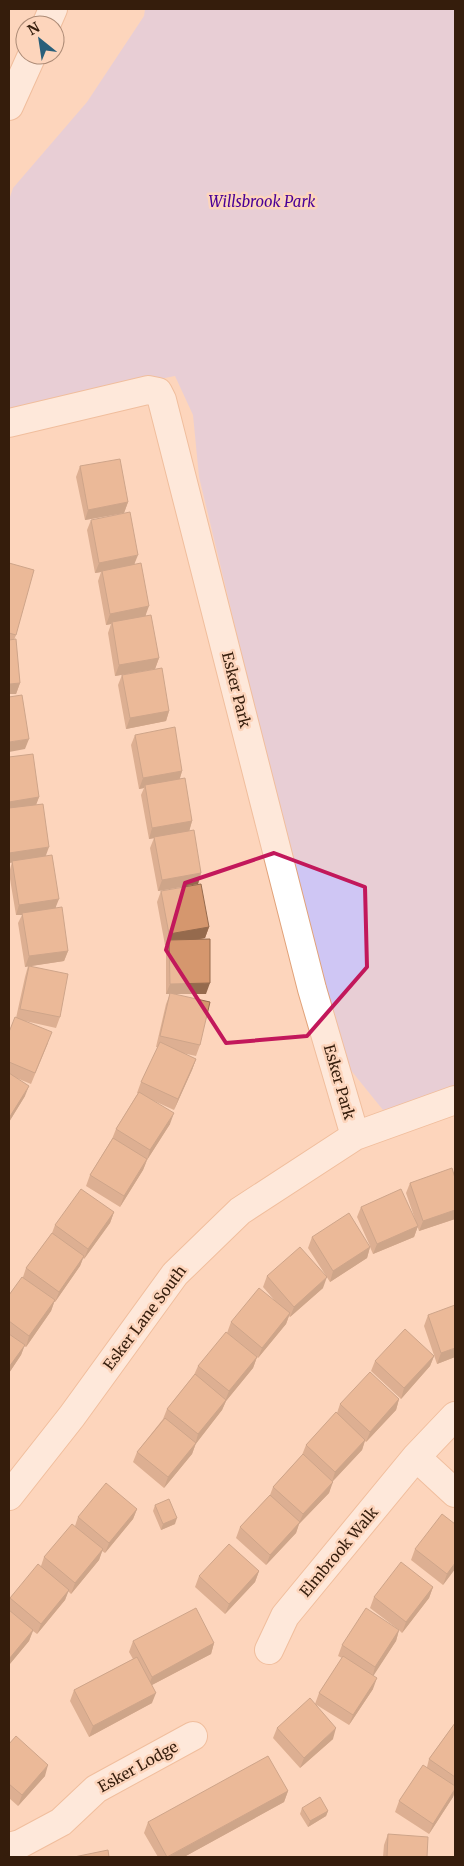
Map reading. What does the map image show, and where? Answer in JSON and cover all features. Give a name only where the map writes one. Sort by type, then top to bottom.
[{"type":"main road","points":[[9,97],[20,65]]},
{"type":"main road","points":[[9,106],[27,65]]},
{"type":"main road","name":"Esker Park","points":[[9,423],[148,390],[158,392],[162,400],[312,989],[355,1136]]},
{"type":"main road","name":"Esker Lane South","points":[[9,1496],[72,1416],[181,1268],[240,1211],[355,1136],[455,1100]]},
{"type":"main road","name":"Elmbrook Walk","points":[[270,1650],[285,1616],[416,1457],[455,1416]]},
{"type":"main road","points":[[416,1457],[455,1493]]},
{"type":"main road","name":"Esker Lodge","points":[[9,1847],[20,1844],[61,1822],[96,1789],[194,1736]]},
{"type":"highlighted area","points":[[274,853],[365,887],[367,967],[307,1036],[226,1043],[166,950],[185,883]]},
{"type":"green space","name":"Willsbrook Park","points":[[145,9],[455,9],[455,1088],[383,1110],[345,1063],[303,908],[199,477],[193,415],[175,376],[9,409],[9,200],[13,188],[87,102],[144,16]]},
{"type":"building","points":[[120,459],[128,502],[88,510],[80,466]]},
{"type":"building","points":[[130,512],[138,555],[99,563],[91,520]]},
{"type":"building","points":[[9,563],[34,570],[16,635],[9,633]]},
{"type":"building","points":[[141,563],[149,606],[110,614],[102,571]]},
{"type":"building","points":[[151,615],[159,658],[119,665],[112,622]]},
{"type":"building","points":[[16,639],[20,683],[9,684],[9,640]]},
{"type":"building","points":[[162,668],[169,711],[130,718],[122,675]]},
{"type":"building","points":[[22,695],[29,739],[9,742],[9,697]]},
{"type":"building","points":[[175,727],[182,771],[143,778],[135,735]]},
{"type":"building","points":[[33,754],[39,797],[9,802],[9,757]]},
{"type":"building","points":[[185,778],[192,821],[152,828],[145,785]]},
{"type":"building","points":[[43,804],[49,847],[9,853],[9,808]]},
{"type":"building","points":[[194,830],[201,873],[162,880],[154,837]]},
{"type":"building","points":[[52,855],[59,899],[19,905],[12,861]]},
{"type":"building","points":[[201,884],[209,927],[169,934],[161,891]]},
{"type":"building","points":[[62,907],[68,951],[29,956],[22,913]]},
{"type":"building","points":[[210,939],[210,983],[170,984],[169,940]]},
{"type":"building","points":[[29,966],[68,974],[60,1017],[20,1009]]},
{"type":"building","points":[[170,993],[210,1002],[200,1045],[160,1036]]},
{"type":"building","points":[[15,1017],[52,1032],[35,1073],[9,1062],[9,1032]]},
{"type":"building","points":[[160,1042],[196,1059],[178,1099],[141,1082]]},
{"type":"building","points":[[9,1073],[29,1086],[9,1118]]},
{"type":"building","points":[[139,1092],[174,1113],[150,1150],[116,1129]]},
{"type":"building","points":[[113,1138],[147,1159],[124,1196],[90,1175]]},
{"type":"building","points":[[452,1168],[455,1178],[455,1210],[423,1221],[410,1183]]},
{"type":"building","points":[[81,1189],[114,1212],[88,1249],[55,1225]]},
{"type":"building","points":[[401,1189],[418,1226],[377,1244],[361,1207]]},
{"type":"building","points":[[349,1213],[370,1247],[333,1271],[312,1237]]},
{"type":"building","points":[[52,1233],[84,1256],[59,1292],[26,1268]]},
{"type":"building","points":[[300,1247],[327,1277],[294,1307],[267,1276]]},
{"type":"building","points":[[22,1277],[55,1300],[29,1336],[9,1321],[9,1295]]},
{"type":"building","points":[[259,1288],[290,1313],[262,1348],[231,1322]]},
{"type":"building","points":[[455,1305],[455,1348],[441,1353],[428,1315]]},
{"type":"building","points":[[405,1329],[434,1356],[404,1388],[375,1361]]},
{"type":"building","points":[[226,1332],[257,1357],[229,1391],[198,1366]]},
{"type":"building","points":[[9,1334],[25,1345],[9,1367]]},
{"type":"building","points":[[370,1372],[399,1399],[370,1432],[340,1404]]},
{"type":"building","points":[[195,1374],[226,1400],[198,1434],[167,1409]]},
{"type":"building","points":[[336,1412],[365,1440],[335,1472],[306,1445]]},
{"type":"building","points":[[165,1418],[196,1443],[168,1477],[137,1452]]},
{"type":"building","points":[[303,1454],[333,1482],[303,1514],[273,1487]]},
{"type":"building","points":[[106,1483],[137,1509],[109,1543],[78,1517]]},
{"type":"building","points":[[270,1495],[300,1522],[270,1555],[240,1527]]},
{"type":"building","points":[[169,1499],[177,1518],[163,1524],[155,1505]]},
{"type":"building","points":[[442,1514],[455,1524],[455,1563],[447,1574],[415,1549]]},
{"type":"building","points":[[72,1524],[103,1549],[75,1583],[44,1557]]},
{"type":"building","points":[[229,1544],[259,1571],[229,1604],[199,1576]]},
{"type":"building","points":[[401,1562],[433,1587],[406,1622],[374,1597]]},
{"type":"building","points":[[38,1564],[69,1590],[41,1624],[10,1598]]},
{"type":"building","points":[[196,1608],[214,1643],[152,1677],[133,1641]]},
{"type":"building","points":[[366,1608],[399,1630],[375,1667],[342,1645]]},
{"type":"building","points":[[9,1610],[33,1630],[9,1659]]},
{"type":"building","points":[[343,1656],[377,1678],[353,1715],[319,1693]]},
{"type":"building","points":[[137,1657],[156,1693],[93,1726],[74,1690]]},
{"type":"building","points":[[310,1698],[336,1728],[304,1758],[277,1728]]},
{"type":"building","points":[[455,1723],[455,1777],[429,1759]]},
{"type":"building","points":[[16,1736],[48,1765],[22,1795],[9,1784],[9,1744]]},
{"type":"building","points":[[268,1756],[288,1791],[167,1857],[148,1822]]},
{"type":"building","points":[[423,1765],[455,1786],[455,1789],[433,1824],[399,1801]]},
{"type":"building","points":[[320,1797],[328,1811],[310,1821],[302,1808]]},
{"type":"building","points":[[388,1834],[428,1837],[427,1857],[387,1857]]},
{"type":"building","points":[[108,1850],[109,1857],[74,1857]]}]
